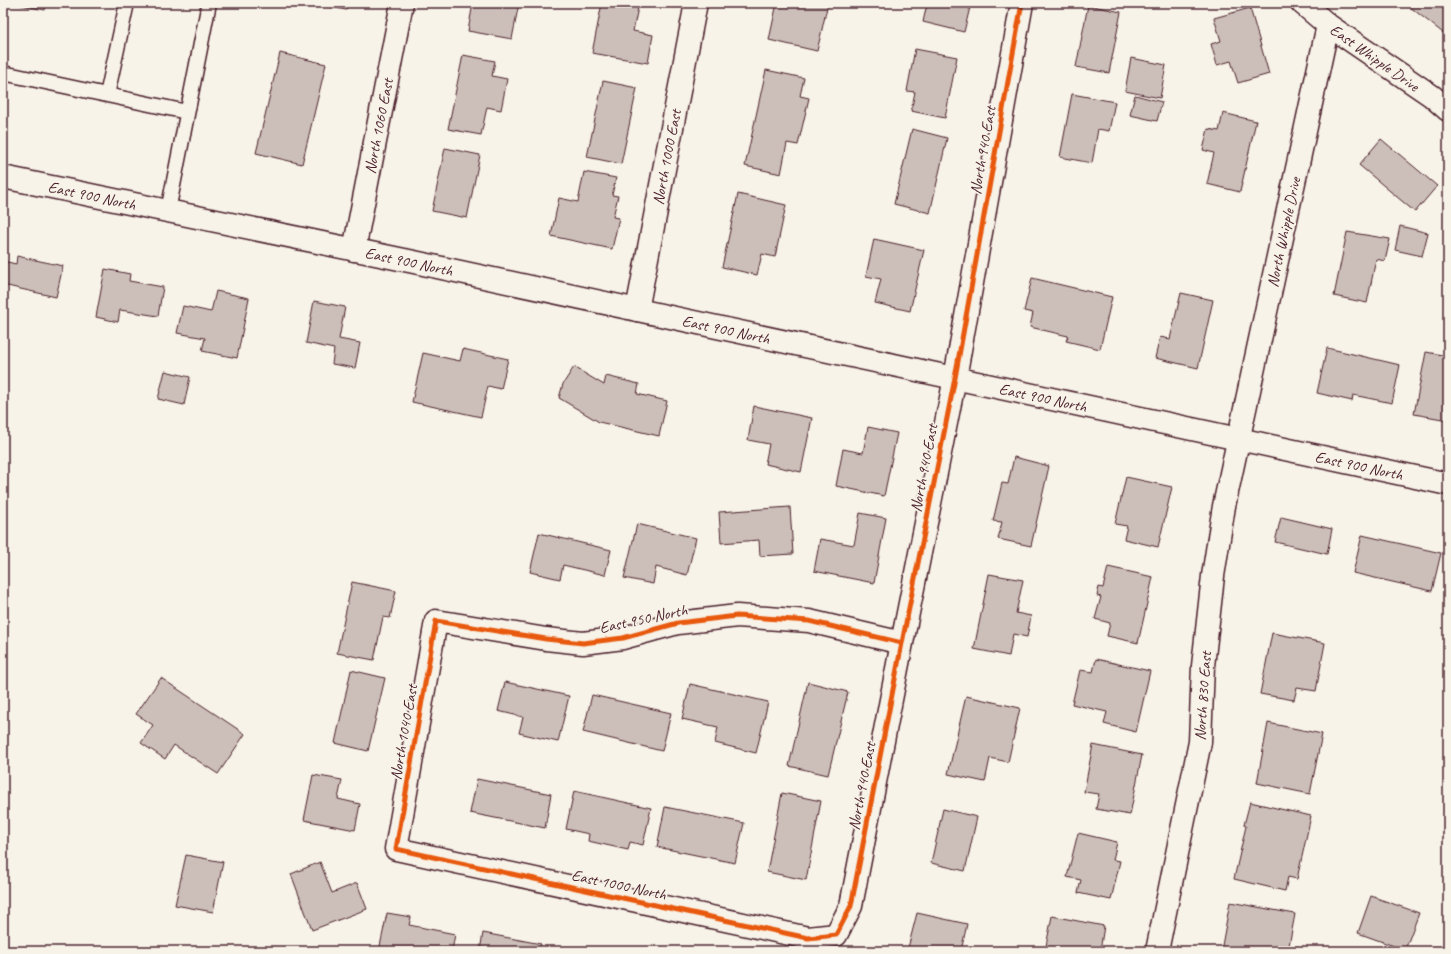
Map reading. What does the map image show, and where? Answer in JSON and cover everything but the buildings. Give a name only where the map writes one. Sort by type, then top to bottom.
[{"type":"street","name":"North 1060 East","points":[[354,250],[402,3]]},
{"type":"street","name":"North 1000 East","points":[[637,310],[696,3]]},
{"type":"street","name":"North 940 East","points":[[836,935],[851,906],[902,643],[956,378],[1022,3]]},
{"type":"street","name":"East Whipple Drive","points":[[1302,3],[1328,25],[1432,96],[1448,110]]},
{"type":"street","name":"North Whipple Drive","points":[[1239,439],[1328,25]]},
{"type":"street","name":"East 900 North","points":[[3,177],[637,310],[1448,484]]},
{"type":"street","name":"North 830 East","points":[[1157,951],[1200,742],[1203,666],[1213,576],[1224,506],[1239,439]]},
{"type":"street","name":"East 950 North","points":[[436,621],[546,640],[583,643],[623,638],[678,623],[737,616],[809,621],[902,643]]},
{"type":"street","name":"North 1040 East","points":[[396,848],[436,621]]},
{"type":"street","name":"East 1000 North","points":[[396,848],[808,938],[836,935]]},
{"type":"lane","points":[[107,95],[127,3]]},
{"type":"lane","points":[[168,211],[209,3]]},
{"type":"lane","points":[[3,74],[187,112]]},
{"type":"cycle path","points":[[902,643],[809,621],[737,616],[678,623],[623,638],[583,643],[546,639],[436,621],[396,849],[808,938],[836,935],[851,906],[955,378],[1022,3]]}]
